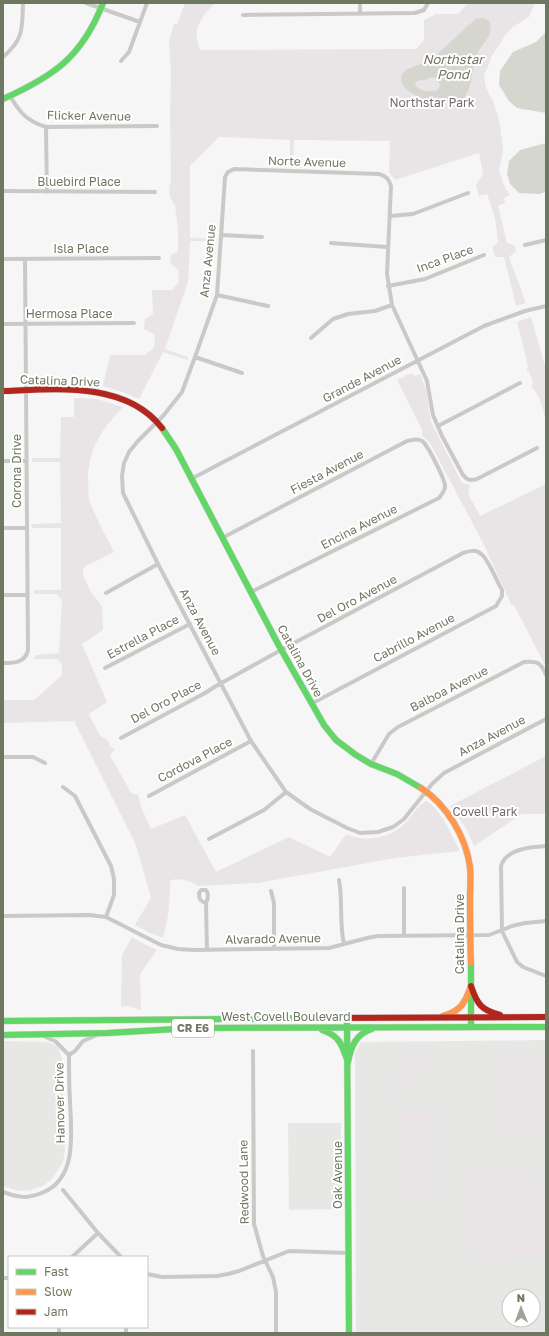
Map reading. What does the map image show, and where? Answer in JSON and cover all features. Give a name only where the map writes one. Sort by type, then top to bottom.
[{"type":"street","points":[[3,57],[16,45],[20,37],[22,31],[22,3]]},
{"type":"street","points":[[86,3],[102,5],[140,22]]},
{"type":"street","points":[[121,61],[129,52],[147,3]]},
{"type":"street","points":[[360,3],[360,14]]},
{"type":"street","points":[[243,15],[415,13],[424,10],[428,3]]},
{"type":"street","points":[[3,99],[45,77],[68,61],[79,49],[87,36],[102,5]]},
{"type":"street","name":"Flicker Avenue","points":[[10,96],[21,113],[34,123],[46,127],[157,126]]},
{"type":"street","points":[[46,127],[47,192]]},
{"type":"street","name":"Norte Avenue","points":[[228,172],[234,169],[378,174],[389,180],[391,186],[390,216]]},
{"type":"street","name":"Anza Avenue","points":[[228,172],[225,177],[224,186],[217,294],[182,392],[129,452],[124,463],[122,476],[123,493],[158,564],[251,741],[286,792],[310,809],[347,828],[360,833],[378,832],[393,827],[404,819],[426,791],[444,773],[546,719]]},
{"type":"street","name":"Bluebird Place","points":[[3,191],[155,192]]},
{"type":"street","points":[[468,193],[413,214],[390,216],[387,247],[387,274],[392,305],[426,381],[431,408],[438,426],[465,478],[470,480],[476,479],[537,448]]},
{"type":"street","points":[[221,235],[262,237]]},
{"type":"street","points":[[525,245],[546,240]]},
{"type":"street","points":[[331,243],[387,247]]},
{"type":"street","name":"Inca Place","points":[[388,286],[425,279],[484,255]]},
{"type":"street","name":"Isla Place","points":[[3,259],[160,258]]},
{"type":"street","name":"Corona Drive","points":[[3,663],[23,661],[27,656],[28,650],[25,259]]},
{"type":"street","points":[[217,294],[268,306]]},
{"type":"street","points":[[311,338],[333,319],[348,314],[376,311],[392,305]]},
{"type":"street","name":"Grande Avenue","points":[[191,479],[484,326],[504,318],[546,306]]},
{"type":"street","name":"Hermosa Place","points":[[3,324],[134,323]]},
{"type":"street","points":[[195,357],[242,372]]},
{"type":"street","points":[[438,426],[520,383]]},
{"type":"street","name":"Catalina Drive","points":[[3,391],[84,390],[105,393],[134,405],[157,422],[170,439],[281,650],[311,704],[332,736],[341,744],[371,764],[396,774],[426,791],[450,817],[461,837],[468,856],[471,935],[471,1026]]},
{"type":"street","name":"Fiesta Avenue","points":[[222,538],[407,441],[417,439],[423,441],[434,460]]},
{"type":"street","name":"Encina Avenue","points":[[251,592],[439,498],[444,492],[445,486],[443,478],[434,460]]},
{"type":"street","points":[[3,461],[26,461]]},
{"type":"street","points":[[3,528],[27,528]]},
{"type":"street","name":"Del Oro Avenue","points":[[221,683],[469,551],[481,553],[485,557],[494,575]]},
{"type":"street","points":[[106,593],[158,564]]},
{"type":"street","name":"Cabrillo Avenue","points":[[311,704],[496,606],[502,596],[502,590],[494,575]]},
{"type":"street","points":[[3,596],[27,595]]},
{"type":"street","name":"Estrella Place","points":[[105,668],[190,624]]},
{"type":"street","name":"Balboa Avenue","points":[[371,764],[389,734],[398,727],[524,662],[535,661],[539,664],[546,675]]},
{"type":"street","name":"Del Oro Place","points":[[121,738],[205,694],[221,683]]},
{"type":"street","name":"Cordova Place","points":[[149,796],[251,741]]},
{"type":"street","points":[[3,757],[33,757],[45,763]]},
{"type":"street","points":[[63,787],[75,796],[111,866],[114,879],[114,895],[106,917]]},
{"type":"street","points":[[208,839],[264,810],[286,792]]},
{"type":"street","points":[[546,846],[527,848],[517,851],[507,856],[503,861],[502,866],[502,931],[517,962],[523,967],[546,976]]},
{"type":"street","points":[[339,880],[341,891],[342,935],[344,944]]},
{"type":"street","points":[[404,888],[404,936]]},
{"type":"street","points":[[271,891],[274,903],[274,949]]},
{"type":"street","points":[[206,903],[208,950]]},
{"type":"street","name":"Alvarado Avenue","points":[[3,916],[89,915],[106,917],[161,945],[178,949],[208,950],[329,948],[372,937],[489,935],[512,926],[546,921]]},
{"type":"street","points":[[471,986],[476,1001],[482,1009],[514,1018]]},
{"type":"street","points":[[433,1018],[447,1015],[461,1008],[471,986]]},
{"type":"street","name":"West Covell Boulevard","points":[[5,1021],[546,1017]]},
{"type":"street","name":"Oak Avenue","points":[[347,1018],[350,1333]]},
{"type":"street","name":"West Covell Boulevard","points":[[3,1035],[103,1033],[193,1028],[380,1028],[471,1026],[546,1027]]},
{"type":"street","points":[[310,1027],[330,1032],[337,1037],[341,1043],[348,1062]]},
{"type":"street","points":[[348,1062],[356,1039],[368,1030],[380,1028]]},
{"type":"street","name":"Hanover Drive","points":[[69,1055],[75,1051],[83,1041],[103,1033]]},
{"type":"street","name":"Hanover Drive","points":[[3,1192],[14,1196],[30,1197],[49,1190],[58,1184],[65,1170],[71,1151],[69,1055],[55,1041],[38,1034]]},
{"type":"street","name":"Redwood Lane","points":[[253,1051],[254,1224],[261,1250],[273,1278],[276,1292],[276,1333]]},
{"type":"street","points":[[63,1190],[98,1233],[120,1256]]},
{"type":"street","points":[[73,1256],[98,1233]]},
{"type":"street","points":[[148,1274],[162,1277],[217,1276],[234,1273],[289,1251],[349,1253]]},
{"type":"shaded area","points":[[546,1040],[546,1333],[356,1333],[355,1053],[361,1042]]},
{"type":"shaded area","points":[[3,1041],[49,1042],[58,1047],[62,1058],[65,1151],[63,1162],[53,1178],[43,1186],[31,1190],[18,1191],[3,1186]]},
{"type":"shaded area","points":[[288,1123],[341,1123],[341,1209],[289,1210]]},
{"type":"green space","name":"Northstar Park","points":[[185,3],[215,3],[205,14],[197,30],[198,43],[201,50],[416,49],[424,40],[424,20],[436,14],[458,14],[468,3],[535,3],[529,17],[513,27],[506,34],[492,56],[484,76],[486,88],[493,101],[500,125],[503,150],[499,171],[505,188],[510,195],[504,198],[505,203],[498,206],[507,243],[514,245],[516,251],[509,257],[526,303],[516,306],[504,257],[495,257],[492,247],[498,242],[495,218],[487,194],[479,196],[476,185],[483,174],[479,153],[395,180],[389,172],[390,141],[294,140],[293,166],[290,166],[290,140],[219,137],[190,166],[190,238],[215,239],[214,241],[190,241],[188,282],[165,349],[188,357],[188,360],[163,352],[139,399],[103,386],[110,355],[144,355],[154,348],[155,335],[144,329],[145,319],[153,314],[152,290],[172,290],[179,282],[178,270],[170,263],[171,255],[178,251],[178,230],[175,205],[170,197],[169,188],[171,182],[171,73],[169,40],[174,24],[177,24]]},
{"type":"green space","points":[[531,317],[546,366],[546,421],[539,398],[531,387],[533,382],[529,372],[526,371],[528,366],[517,322]]},
{"type":"green space","points":[[411,373],[415,376],[419,374],[421,376],[426,390],[431,422],[462,483],[470,485],[468,494],[480,516],[546,484],[546,667],[515,607],[511,604],[484,545],[430,443],[422,436],[422,430],[397,380]]},
{"type":"green space","points":[[74,398],[97,399],[123,407],[109,423],[98,440],[89,469],[89,499],[97,519],[114,552],[86,566],[83,570],[83,576],[91,592],[102,606],[103,630],[82,644],[107,702],[89,714],[100,736],[108,740],[111,747],[115,749],[110,755],[131,793],[138,795],[142,809],[151,829],[185,815],[216,872],[289,837],[330,857],[346,834],[354,837],[372,838],[388,834],[403,825],[419,806],[426,801],[431,804],[441,816],[460,851],[395,858],[258,883],[198,886],[184,880],[176,879],[170,881],[169,910],[163,938],[135,925],[151,898],[136,845],[74,721],[3,723],[3,700],[34,700],[62,675],[62,664],[57,659],[33,659],[36,655],[59,653],[62,600],[56,594],[34,594],[34,590],[61,590],[61,528],[32,528],[32,524],[61,523],[60,462],[32,462],[32,458],[60,458],[61,417],[74,417]]},
{"type":"green space","name":"Covell Park","points":[[546,756],[546,814],[522,814],[474,846],[467,830],[450,806]]},
{"type":"green space","points":[[132,937],[157,950],[140,974],[141,1010],[128,1006],[121,1007],[122,955]]},
{"type":"green space","points":[[406,1046],[417,1051],[430,1065],[388,1096],[386,1094]]},
{"type":"green space","points":[[504,1052],[546,1056],[546,1132],[520,1138],[493,1138],[500,1054]]},
{"type":"green space","points":[[359,1065],[373,1065],[367,1083],[365,1082]]},
{"type":"green space","points":[[365,1088],[373,1106],[363,1108],[359,1106]]},
{"type":"green space","points":[[398,1110],[437,1111],[437,1197],[398,1197]]},
{"type":"green space","points":[[492,1170],[522,1174],[536,1180],[546,1191],[546,1256],[473,1258],[468,1253],[468,1179],[473,1172]]},
{"type":"water","name":"Northstar Pond","points":[[483,18],[489,21],[490,31],[488,38],[479,49],[475,59],[471,82],[464,98],[445,102],[435,102],[417,96],[406,89],[401,81],[404,72],[432,58],[476,19]],"holes":[[[431,77],[437,79],[440,85],[438,90],[424,91],[416,86],[415,83],[417,81]]]},
{"type":"water","points":[[546,32],[546,113],[517,108],[509,101],[499,85],[500,71],[513,52],[536,42]]},
{"type":"water","points":[[546,143],[546,192],[539,194],[519,193],[510,184],[507,174],[509,161],[520,150]]},
{"type":"traffic: fast","points":[[3,99],[37,82],[52,73],[64,63],[86,38],[103,3]]},
{"type":"traffic: fast","points":[[162,428],[176,449],[278,644],[324,725],[336,740],[356,755],[371,764],[397,774],[421,788]]},
{"type":"traffic: fast","points":[[471,963],[471,1026]]},
{"type":"traffic: fast","points":[[3,1021],[323,1018]]},
{"type":"traffic: fast","points":[[347,1018],[349,1333]]},
{"type":"traffic: fast","points":[[3,1035],[108,1033],[193,1028],[546,1027]]},
{"type":"traffic: fast","points":[[348,1062],[355,1041],[366,1031],[372,1029]]},
{"type":"traffic: fast","points":[[322,1030],[337,1038],[348,1062]]},
{"type":"traffic: slow","points":[[421,788],[439,803],[454,823],[460,833],[468,856],[470,867],[471,963]]},
{"type":"traffic: slow","points":[[443,1016],[454,1012],[462,1006],[471,986]]},
{"type":"traffic: jam","points":[[3,391],[67,389],[110,395],[129,402],[147,413],[162,428]]},
{"type":"traffic: jam","points":[[471,986],[478,1002],[488,1011],[500,1015]]},
{"type":"traffic: jam","points":[[323,1018],[546,1017]]}]
